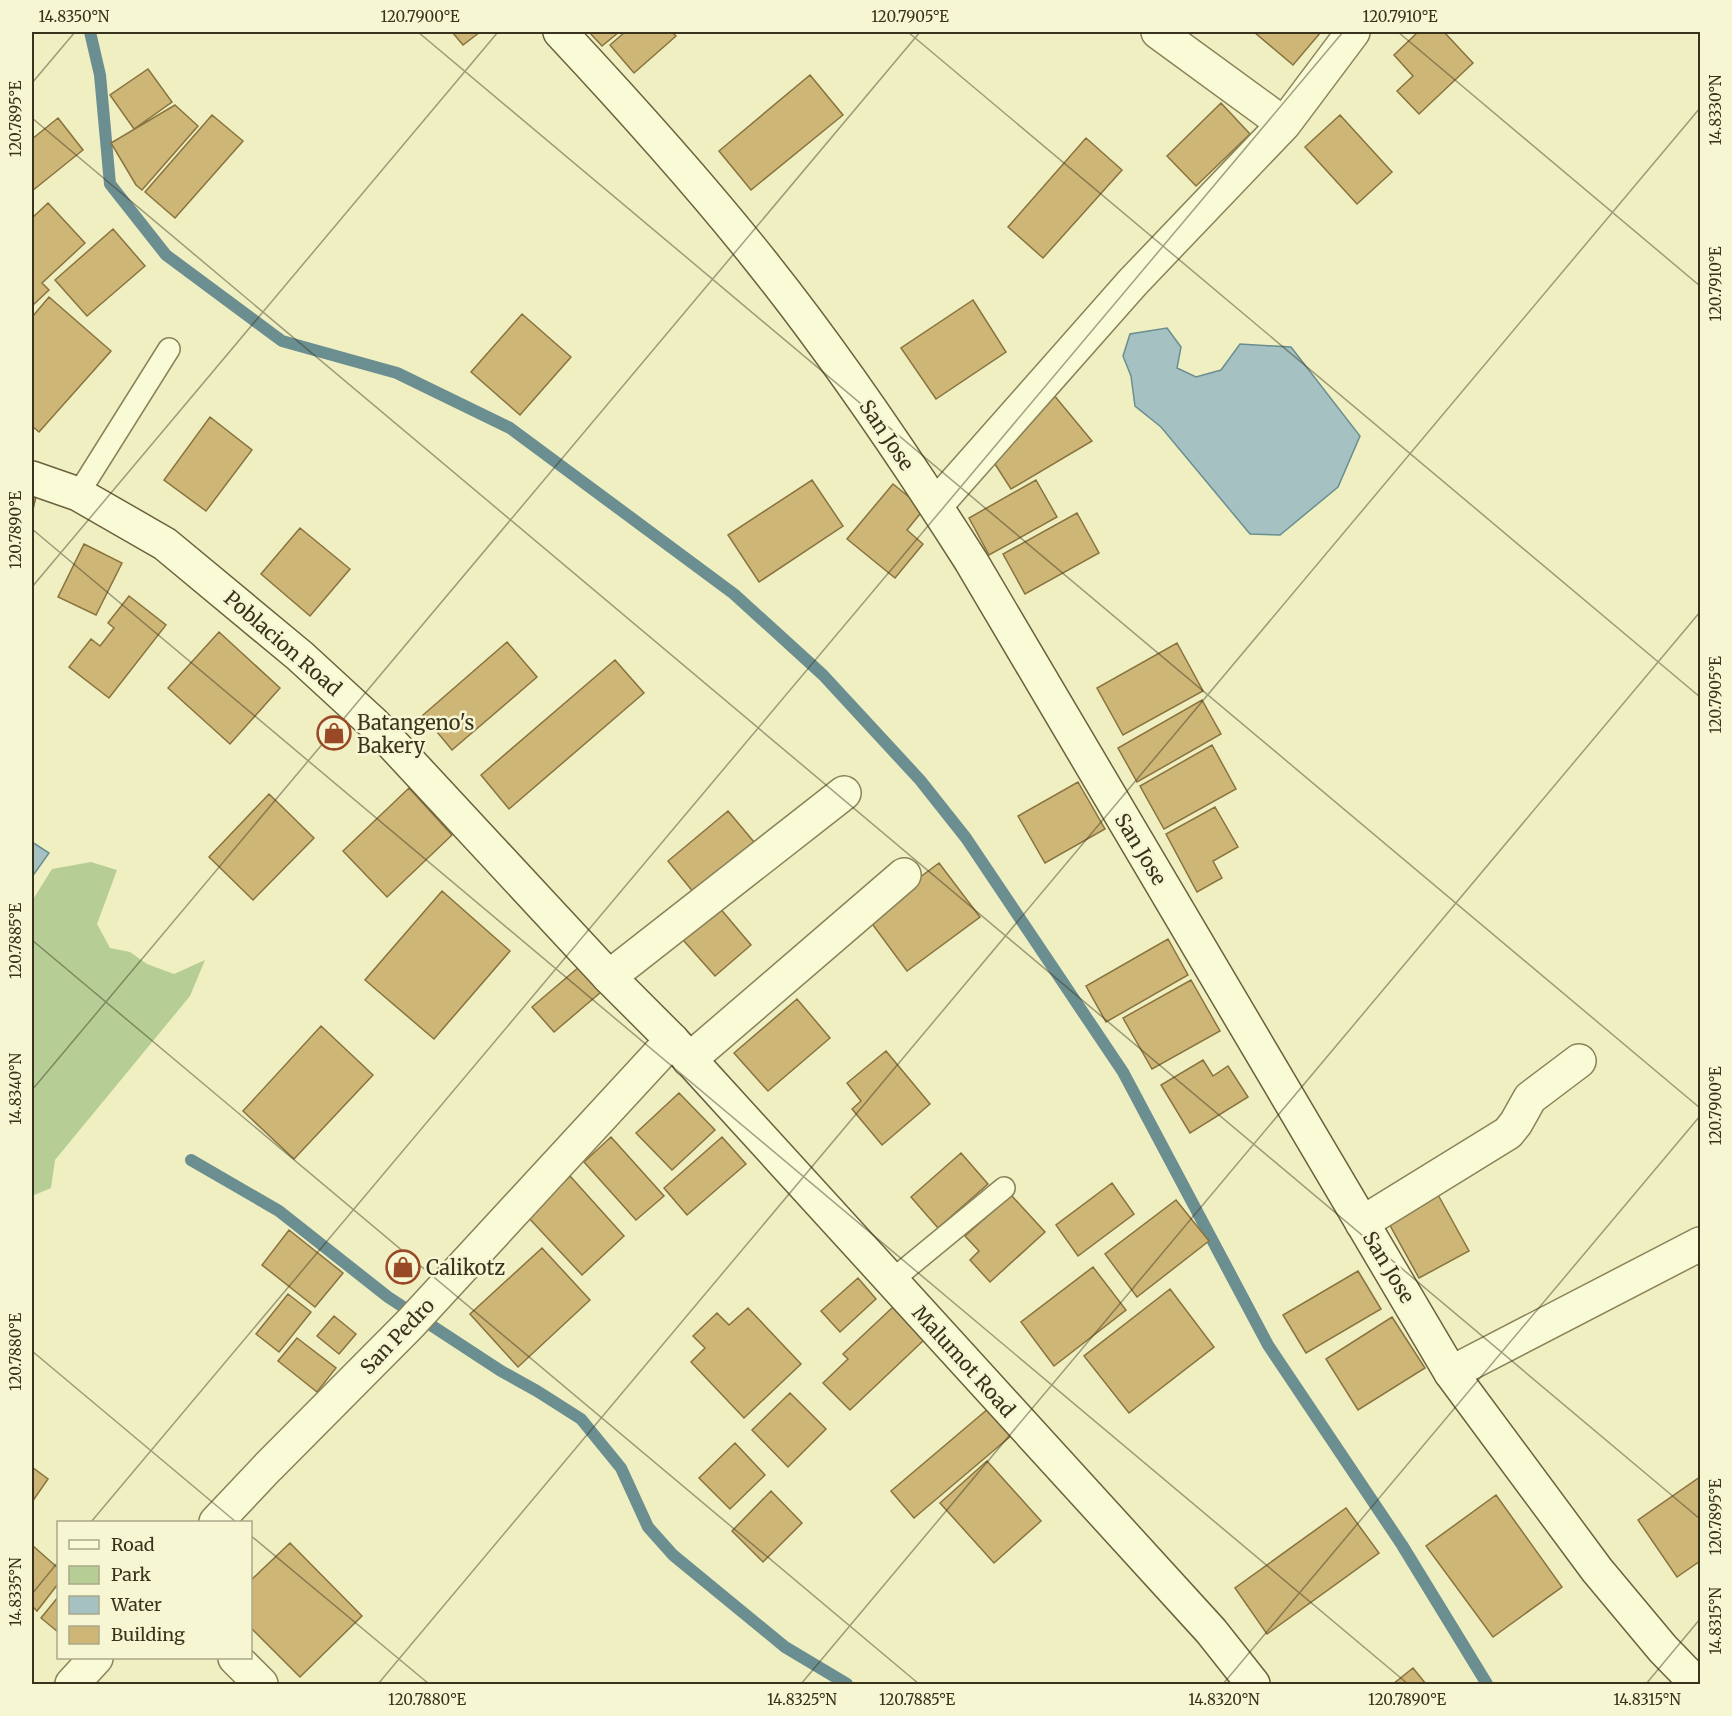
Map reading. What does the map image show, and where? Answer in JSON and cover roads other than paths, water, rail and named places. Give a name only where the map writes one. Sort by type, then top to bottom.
[{"type":"street","name":"San Jose","points":[[560,32],[696,181],[763,263],[825,345],[936,505],[1451,1372],[1597,1570],[1663,1649],[1697,1684]]},
{"type":"street","points":[[1158,32],[1284,124]]},
{"type":"street","points":[[936,505],[1133,282],[1284,124],[1353,32]]},
{"type":"street","name":"Poblacion Road","points":[[32,478],[78,494],[165,544],[308,663],[374,724],[681,1050]]},
{"type":"street","points":[[609,976],[844,793]]},
{"type":"street","name":"San Pedro","points":[[217,1521],[681,1050],[904,875]]},
{"type":"street","name":"Malumot Road","points":[[681,1050],[1211,1630],[1253,1684]]},
{"type":"street","points":[[1362,1223],[1508,1133],[1530,1098],[1579,1061]]},
{"type":"street","points":[[1451,1372],[1701,1244]]},
{"type":"street","points":[[72,1684],[95,1659]]},
{"type":"street","points":[[236,1659],[261,1684]]},
{"type":"lane","points":[[78,494],[170,349]]},
{"type":"lane","points":[[891,1281],[1004,1188]]},
{"type":"water","points":[[1167,328],[1181,347],[1177,368],[1196,377],[1221,370],[1240,344],[1291,347],[1360,436],[1338,487],[1280,535],[1250,534],[1161,427],[1135,406],[1131,376],[1123,356],[1130,334]]},
{"type":"water","points":[[32,842],[49,853],[32,877]]},
{"type":"waterway","points":[[90,32],[100,75],[110,184],[166,255],[282,341],[397,373],[510,428],[734,594],[823,675],[920,780],[966,838],[1123,1072],[1268,1345],[1402,1545],[1487,1684]]},
{"type":"waterway","points":[[191,1160],[279,1211],[388,1297],[501,1371],[581,1419],[621,1468],[648,1527],[673,1555],[785,1647],[847,1684]]},
{"type":"place","name":"Batangeno's Bakery","points":[[334,733]]},
{"type":"place","name":"Calikotz","points":[[403,1267]]}]
